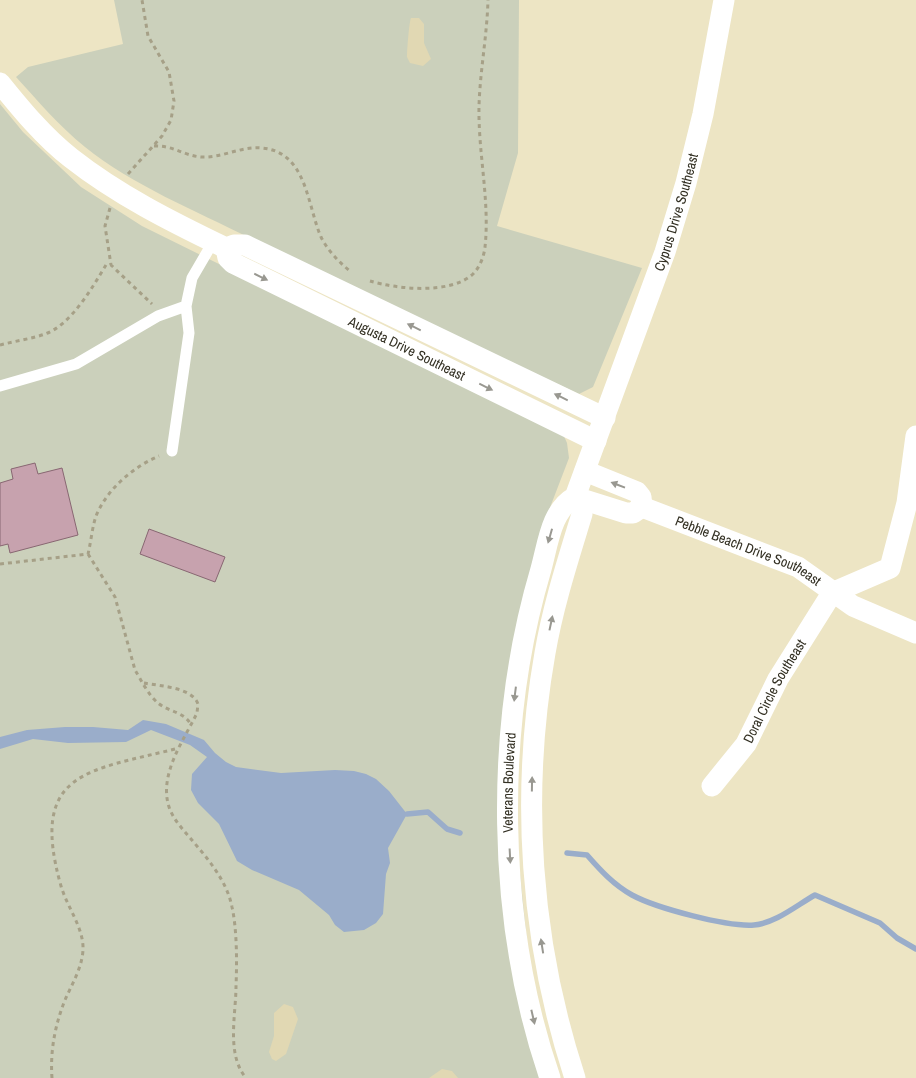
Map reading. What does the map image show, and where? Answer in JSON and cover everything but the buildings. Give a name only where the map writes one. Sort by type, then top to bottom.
[{"type":"street","name":"Cyprus Drive Southeast","points":[[605,418],[665,252],[686,183],[703,114],[724,0]]},
{"type":"street","name":"Augusta Drive Southeast","points":[[0,83],[20,107],[70,158],[118,190],[219,245],[232,263],[596,440]]},
{"type":"street","name":"Augusta Drive Southeast","points":[[219,245],[245,245],[605,418]]},
{"type":"street","name":"Veterans Boulevard","points":[[550,1078],[526,988],[513,902],[508,801],[510,758],[518,672],[535,587],[556,518],[564,502],[575,497],[605,418]]},
{"type":"street","points":[[832,592],[890,568],[907,503],[916,436]]},
{"type":"street","points":[[575,497],[626,513],[633,513],[642,507],[641,497],[637,492],[585,471]]},
{"type":"street","name":"Veterans Boulevard","points":[[575,497],[581,507],[582,514],[554,609],[538,694],[531,816],[534,878],[546,969],[555,1011],[575,1078]]},
{"type":"street","name":"Pebble Beach Drive Southeast","points":[[642,507],[798,567],[853,606],[916,633]]},
{"type":"street","name":"Doral Circle Southeast","points":[[712,786],[746,744],[778,679],[832,592]]},
{"type":"lane","points":[[172,451],[189,334],[186,306],[192,278],[219,245]]},
{"type":"lane","points":[[0,386],[76,364],[158,316],[186,306]]},
{"type":"path","points":[[142,0],[148,36],[169,72],[174,92],[171,120],[162,136],[135,164],[118,190],[108,210],[105,226],[111,265],[150,301],[158,316]]},
{"type":"path","points":[[364,279],[382,284],[412,288],[450,285],[473,274],[482,261],[486,246],[479,107],[488,0]]},
{"type":"path","points":[[154,146],[170,146],[202,157],[254,148],[267,148],[282,155],[294,166],[304,182],[317,227],[326,246],[355,275]]},
{"type":"path","points":[[0,345],[46,334],[70,316],[84,300],[106,266],[111,265]]},
{"type":"path","points":[[172,451],[141,464],[106,499],[94,521],[88,554],[115,597],[135,670],[151,696],[158,703],[186,717],[191,725]]},
{"type":"path","points":[[0,564],[88,554]]},
{"type":"path","points":[[144,683],[174,688],[197,700],[198,708],[169,775],[166,786],[168,804],[175,820],[214,869],[230,899],[234,918],[235,1049],[239,1066],[246,1078]]},
{"type":"path","points":[[52,1078],[54,1034],[80,964],[83,949],[81,936],[61,887],[57,871],[52,836],[55,805],[62,792],[72,782],[93,771],[180,748]]},
{"type":"green space","points":[[114,0],[519,0],[518,153],[497,226],[642,268],[593,387],[579,394],[332,278],[165,197],[103,161],[75,139],[16,77],[28,67],[123,44]]},
{"type":"green space","points":[[0,104],[23,132],[81,187],[142,226],[563,434],[567,443],[569,458],[546,518],[504,718],[541,1078],[0,1078]]},
{"type":"sand","points":[[411,18],[419,18],[424,24],[424,43],[431,59],[423,66],[410,63],[407,57]]},
{"type":"sand","points":[[284,1004],[293,1007],[298,1019],[286,1054],[276,1061],[272,1059],[269,1052],[274,1036],[274,1013]]},
{"type":"sand","points":[[442,1069],[452,1071],[458,1078],[429,1078]]},
{"type":"water","points":[[143,720],[166,724],[204,740],[215,753],[236,767],[281,773],[335,770],[354,771],[376,779],[389,791],[407,814],[388,848],[390,863],[386,874],[383,914],[376,923],[364,930],[344,932],[335,925],[329,915],[299,890],[252,870],[237,861],[219,824],[198,803],[191,790],[192,774],[207,757],[190,745],[151,730],[126,742],[68,743],[33,739],[0,749],[0,737],[27,730],[93,727],[128,730]]},
{"type":"waterway","points":[[407,814],[428,812],[447,829],[460,833]]},
{"type":"waterway","points":[[567,853],[587,855],[597,867],[625,891],[643,900],[674,911],[727,923],[754,925],[770,921],[815,895],[880,923],[897,938],[916,949]]}]
